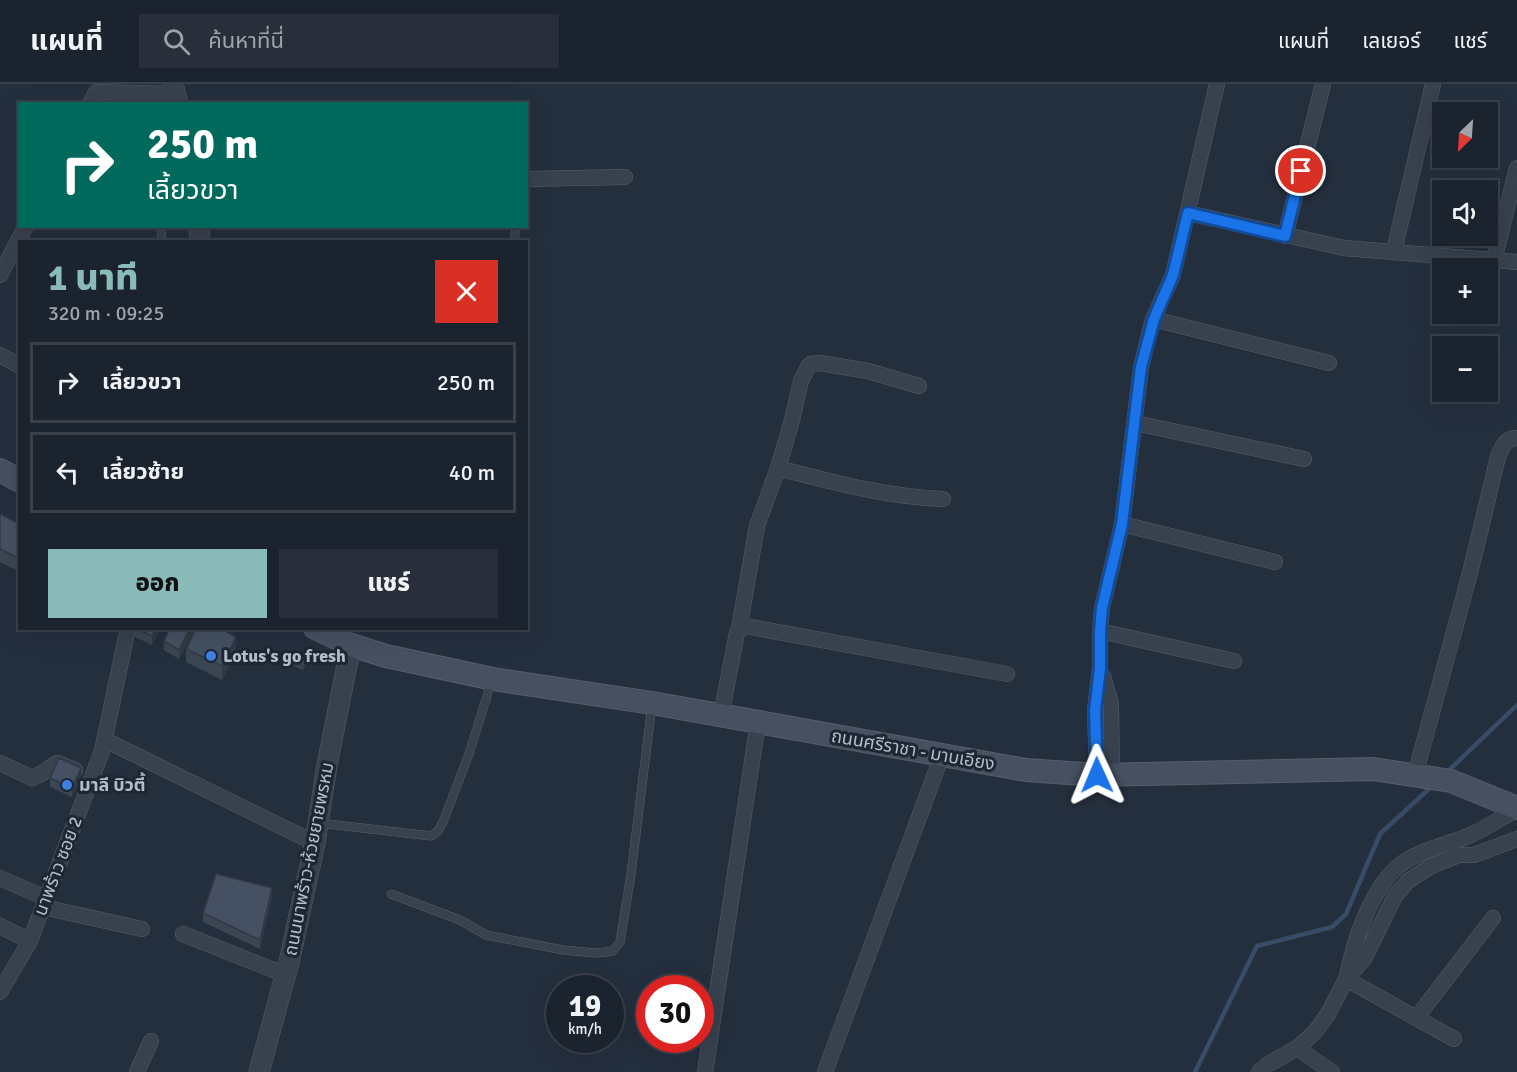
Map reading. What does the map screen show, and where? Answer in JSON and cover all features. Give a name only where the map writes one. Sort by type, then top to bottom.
[{"type":"main road","points":[[0,470],[18,480]]},
{"type":"main road","name":"ถนนศรีราชา - มาบเอียง","points":[[319,630],[351,645],[386,656],[493,679],[652,703],[1026,770],[1104,775],[1373,769],[1450,781],[1517,808]]},
{"type":"street","points":[[1104,775],[1111,704],[1100,668],[1102,608],[1122,524],[1141,367],[1154,319],[1173,275],[1217,84]]},
{"type":"street","points":[[1285,236],[1323,84]]},
{"type":"street","points":[[1394,251],[1432,84]]},
{"type":"street","points":[[91,102],[96,92],[176,94]]},
{"type":"street","points":[[1494,258],[1517,168]]},
{"type":"street","points":[[528,179],[625,177]]},
{"type":"street","points":[[1188,213],[1344,248],[1472,258]]},
{"type":"street","points":[[1498,260],[1517,262]]},
{"type":"street","points":[[0,275],[14,264]]},
{"type":"street","points":[[1154,319],[1329,363]]},
{"type":"street","points":[[0,356],[18,365]]},
{"type":"street","points":[[721,715],[757,526],[778,468],[801,381],[811,364],[820,363],[868,371],[919,386]]},
{"type":"street","points":[[1135,423],[1304,459]]},
{"type":"street","points":[[1415,775],[1470,573],[1498,457],[1506,441],[1510,438],[1517,438]]},
{"type":"street","points":[[778,468],[843,485],[912,498],[943,499]]},
{"type":"street","points":[[1122,524],[1275,562]]},
{"type":"street","points":[[739,629],[745,626],[1007,674]]},
{"type":"street","name":"นาพร้าว ซอย 2","points":[[0,992],[30,942],[105,740],[128,630]]},
{"type":"street","points":[[1100,631],[1234,661]]},
{"type":"street","name":"ถนนนาพร้าว-ห้วยยายพรหม","points":[[259,1072],[285,975],[315,843],[351,645]]},
{"type":"street","points":[[705,1072],[758,722]]},
{"type":"street","points":[[105,740],[315,843]]},
{"type":"street","points":[[825,1072],[942,754]]},
{"type":"street","points":[[0,763],[33,778],[40,776],[57,763],[92,776]]},
{"type":"street","points":[[1259,1072],[1297,1048],[1314,1033],[1328,1014],[1346,979],[1360,928],[1382,885],[1401,864],[1473,834],[1517,808]]},
{"type":"street","points":[[1346,979],[1364,959],[1395,897],[1408,881],[1431,866],[1460,855],[1474,855],[1517,839]]},
{"type":"street","points":[[0,878],[45,902],[142,929]]},
{"type":"street","points":[[1417,1017],[1493,918]]},
{"type":"street","points":[[0,926],[30,942]]},
{"type":"street","points":[[183,934],[285,975]]},
{"type":"street","points":[[1346,979],[1454,1039]]},
{"type":"street","points":[[137,1072],[152,1041]]},
{"type":"street","points":[[1297,1048],[1332,1072]]},
{"type":"lane","points":[[318,823],[431,836],[438,831],[469,754],[493,679]]},
{"type":"lane","points":[[391,894],[460,920],[486,935],[563,950],[596,953],[613,951],[620,942],[629,885],[652,703]]},
{"type":"building","points":[[0,514],[18,523],[18,558],[0,549]]},
{"type":"building","points":[[140,630],[155,630],[152,636]]},
{"type":"building","points":[[169,630],[189,630],[179,650],[164,641]]},
{"type":"building","points":[[195,630],[224,630],[236,637],[222,666],[186,649]]},
{"type":"building","points":[[298,654],[306,658],[303,666],[294,662]]},
{"type":"building","points":[[59,758],[81,768],[72,788],[50,778]]},
{"type":"building","points":[[216,874],[272,888],[260,940],[203,913]]},
{"type":"waterway","points":[[1446,773],[1517,705]]},
{"type":"waterway","points":[[1195,1072],[1257,946],[1332,927],[1346,914],[1380,834],[1431,787]]},
{"type":"place","name":"Lotus's go fresh","points":[[211,656]]},
{"type":"place","name":"มาลี บิวตี้","points":[[67,785]]},
{"type":"route","points":[[1097,775],[1095,710],[1100,668],[1102,608],[1122,524],[1141,367],[1154,319],[1173,275],[1188,213],[1285,236],[1301,171]]}]
